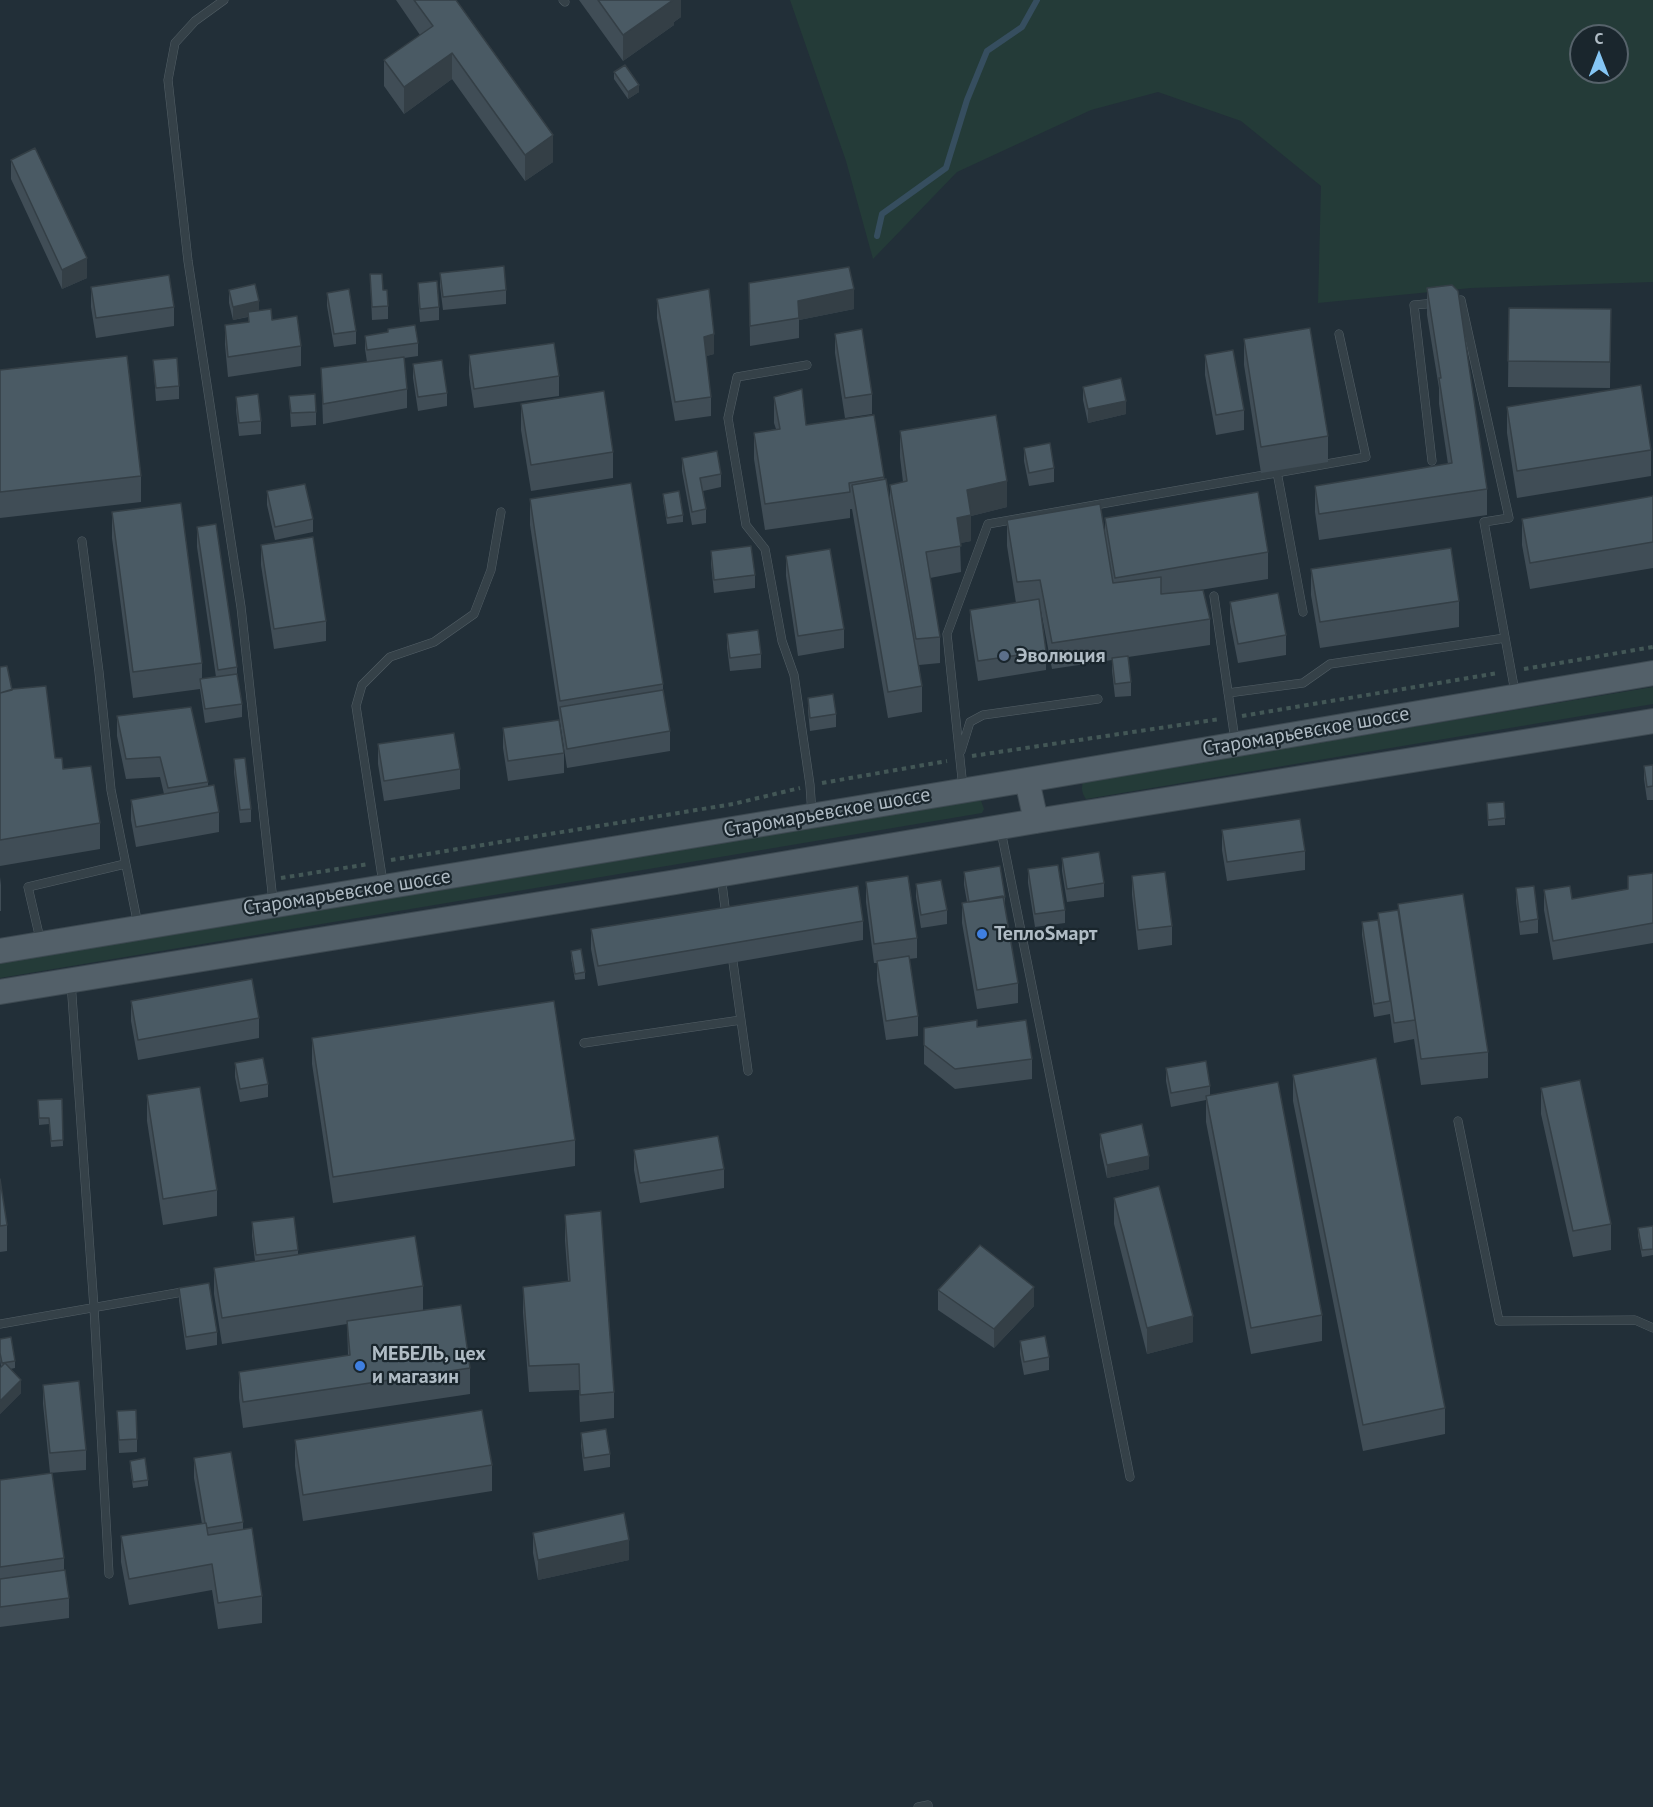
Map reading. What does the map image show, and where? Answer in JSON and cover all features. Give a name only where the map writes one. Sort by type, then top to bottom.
[{"type":"main road","name":"Старомарьевское шоссе","points":[[0,951],[1653,673]]},
{"type":"main road","points":[[0,992],[721,875],[1035,820],[1653,721]]},
{"type":"main road","points":[[1027,780],[1035,820]]},
{"type":"lane","points":[[224,0],[195,21],[175,43],[168,80],[188,261],[241,607],[274,906]]},
{"type":"lane","points":[[1432,461],[1414,305],[1461,300],[1509,518],[1484,522],[1516,696]]},
{"type":"lane","points":[[963,789],[947,634],[988,524],[1366,457],[1340,334]]},
{"type":"lane","points":[[807,365],[736,377],[728,418],[746,525],[765,549],[782,641],[794,675],[810,785],[812,815]]},
{"type":"lane","points":[[1277,472],[1303,612]]},
{"type":"lane","points":[[384,887],[356,706],[362,685],[390,657],[434,642],[474,614],[491,570],[501,512]]},
{"type":"lane","points":[[82,542],[111,790],[139,928]]},
{"type":"lane","points":[[1214,596],[1236,744]]},
{"type":"lane","points":[[1228,693],[1303,683],[1329,664],[1505,638]]},
{"type":"lane","points":[[959,758],[970,722],[983,715],[1098,699]]},
{"type":"lane","points":[[1000,827],[1130,1477]]},
{"type":"lane","points":[[41,944],[28,887],[125,864]]},
{"type":"lane","points":[[721,875],[728,926]]},
{"type":"lane","points":[[733,962],[748,1071]]},
{"type":"lane","points":[[71,981],[110,1574]]},
{"type":"lane","points":[[584,1043],[741,1020]]},
{"type":"lane","points":[[1458,1121],[1499,1321],[1635,1320],[1653,1328]]},
{"type":"lane","points":[[0,1324],[200,1288]]},
{"type":"lane","points":[[918,1807],[928,1805],[928,1807]]},
{"type":"path","points":[[271,880],[700,810],[810,785],[959,758],[1232,717],[1653,647]]},
{"type":"green space","points":[[790,0],[1653,0],[1653,282],[1471,288],[1318,303],[1321,186],[1241,121],[1158,92],[1091,110],[957,172],[873,259],[846,161]]},
{"type":"green space","points":[[1653,687],[1653,704],[1086,799],[1082,791],[1083,782]]},
{"type":"green space","points":[[980,798],[984,809],[982,813],[0,978],[0,961]]},
{"type":"building","points":[[414,0],[456,0],[553,135],[525,155],[452,53],[404,87],[384,60],[433,26]]},
{"type":"building","points":[[598,0],[673,0],[623,35]]},
{"type":"building","points":[[625,65],[639,85],[628,92],[614,72]]},
{"type":"building","points":[[35,148],[87,258],[62,270],[11,160]]},
{"type":"building","points":[[504,266],[506,290],[443,297],[440,273]]},
{"type":"building","points":[[849,267],[854,289],[798,301],[799,318],[750,326],[749,283]]},
{"type":"building","points":[[370,274],[382,274],[383,290],[387,290],[388,306],[372,307]]},
{"type":"building","points":[[169,275],[174,307],[96,318],[91,287]]},
{"type":"building","points":[[437,281],[439,307],[420,309],[418,283]]},
{"type":"building","points":[[255,284],[259,301],[233,307],[229,290]]},
{"type":"building","points":[[1452,285],[1458,291],[1487,489],[1319,514],[1315,486],[1452,463],[1427,288]]},
{"type":"building","points":[[349,289],[356,331],[334,334],[327,293]]},
{"type":"building","points":[[709,289],[714,334],[704,337],[711,397],[675,402],[657,299]]},
{"type":"building","points":[[1509,308],[1611,309],[1610,362],[1508,361]]},
{"type":"building","points":[[271,309],[272,320],[297,316],[301,346],[228,357],[225,325],[249,322],[248,312]]},
{"type":"building","points":[[415,325],[418,343],[367,350],[365,336],[388,332],[388,329]]},
{"type":"building","points":[[1310,328],[1328,436],[1261,447],[1244,339]]},
{"type":"building","points":[[862,329],[872,394],[845,398],[835,334]]},
{"type":"building","points":[[554,343],[559,376],[474,389],[469,355]]},
{"type":"building","points":[[1233,350],[1244,410],[1216,415],[1205,355]]},
{"type":"building","points":[[127,356],[141,476],[0,492],[0,370]]},
{"type":"building","points":[[404,357],[407,389],[323,404],[321,368]]},
{"type":"building","points":[[177,358],[179,386],[156,388],[153,360]]},
{"type":"building","points":[[442,360],[447,393],[418,397],[413,364]]},
{"type":"building","points":[[1121,378],[1126,401],[1088,409],[1083,387]]},
{"type":"building","points":[[1641,385],[1651,450],[1517,471],[1507,407]]},
{"type":"building","points":[[802,389],[806,425],[874,415],[884,477],[849,483],[850,492],[765,504],[754,433],[780,429],[774,397]]},
{"type":"building","points":[[604,391],[613,452],[531,465],[521,404]]},
{"type":"building","points":[[258,394],[261,421],[239,423],[236,397]]},
{"type":"building","points":[[315,394],[316,412],[291,413],[289,396]]},
{"type":"building","points":[[996,415],[1007,481],[967,490],[971,515],[957,518],[961,546],[926,552],[940,637],[916,639],[890,485],[907,481],[900,431]]},
{"type":"building","points":[[1050,443],[1054,468],[1029,473],[1024,448]]},
{"type":"building","points":[[717,451],[721,474],[700,478],[706,509],[692,512],[682,458]]},
{"type":"building","points":[[886,479],[922,686],[888,692],[852,485]]},
{"type":"building","points":[[631,483],[663,684],[560,701],[530,499]]},
{"type":"building","points":[[305,484],[313,519],[275,527],[267,491]]},
{"type":"building","points":[[679,491],[683,515],[667,518],[663,494]]},
{"type":"building","points":[[1258,492],[1268,552],[1115,578],[1105,518]]},
{"type":"building","points":[[1653,496],[1653,542],[1530,563],[1522,519]]},
{"type":"building","points":[[181,503],[202,663],[133,672],[112,512]]},
{"type":"building","points":[[1100,504],[1113,583],[1161,577],[1161,594],[1203,590],[1210,619],[1052,643],[1040,580],[1017,582],[1007,520]]},
{"type":"building","points":[[216,524],[237,667],[218,670],[197,527]]},
{"type":"building","points":[[313,537],[326,621],[274,629],[261,545]]},
{"type":"building","points":[[751,546],[755,575],[714,580],[711,551]]},
{"type":"building","points":[[1451,548],[1459,601],[1320,622],[1311,569]]},
{"type":"building","points":[[830,549],[844,629],[798,636],[786,556]]},
{"type":"building","points":[[1278,593],[1286,635],[1238,644],[1230,602]]},
{"type":"building","points":[[1039,599],[1046,651],[978,661],[970,610]]},
{"type":"building","points":[[758,630],[761,654],[730,658],[727,634]]},
{"type":"building","points":[[1128,656],[1131,682],[1115,684],[1112,658]]},
{"type":"building","points":[[7,666],[12,690],[0,693],[0,667]]},
{"type":"building","points":[[237,674],[242,704],[205,709],[200,679]]},
{"type":"building","points":[[46,686],[55,758],[62,758],[63,769],[91,766],[100,823],[0,840],[0,693],[13,689]]},
{"type":"building","points":[[663,690],[670,731],[567,749],[560,707]]},
{"type":"building","points":[[833,694],[836,714],[810,718],[808,698]]},
{"type":"building","points":[[191,707],[208,782],[168,788],[160,757],[126,759],[117,716]]},
{"type":"building","points":[[559,720],[564,753],[508,761],[503,728]]},
{"type":"building","points":[[454,733],[460,769],[384,781],[378,744]]},
{"type":"building","points":[[245,758],[251,809],[240,810],[234,759]]},
{"type":"building","points":[[1653,765],[1653,786],[1647,787],[1644,766]]},
{"type":"building","points":[[214,785],[219,812],[136,827],[131,800]]},
{"type":"building","points":[[1504,802],[1505,818],[1488,820],[1487,803]]},
{"type":"building","points":[[1300,819],[1305,851],[1227,862],[1222,830]]},
{"type":"building","points":[[1099,852],[1104,883],[1067,889],[1062,858]]},
{"type":"building","points":[[1058,865],[1065,910],[1035,914],[1028,869]]},
{"type":"building","points":[[1000,866],[1005,897],[969,902],[964,872]]},
{"type":"building","points":[[1165,872],[1172,926],[1138,930],[1132,876]]},
{"type":"building","points":[[1653,873],[1653,923],[1553,941],[1544,890],[1570,886],[1572,899],[1628,889],[1628,876]]},
{"type":"building","points":[[908,876],[917,938],[874,944],[866,882]]},
{"type":"building","points":[[941,880],[947,910],[921,915],[916,884]]},
{"type":"building","points":[[858,886],[863,921],[598,966],[591,929]]},
{"type":"building","points":[[1534,886],[1538,919],[1520,922],[1516,888]]},
{"type":"building","points":[[1463,894],[1488,1052],[1421,1059],[1398,904]]},
{"type":"building","points":[[1003,896],[1018,983],[977,990],[962,903]]},
{"type":"building","points":[[1398,910],[1415,1020],[1394,1023],[1378,913]]},
{"type":"building","points":[[1378,920],[1390,1001],[1374,1004],[1362,922]]},
{"type":"building","points":[[581,949],[585,972],[575,974],[571,951]]},
{"type":"building","points":[[909,956],[918,1016],[886,1021],[877,961]]},
{"type":"building","points":[[252,979],[259,1018],[138,1040],[131,1001]]},
{"type":"building","points":[[554,1001],[575,1140],[333,1177],[312,1038]]},
{"type":"building","points":[[977,1020],[977,1027],[1026,1020],[1032,1059],[955,1069],[924,1045],[924,1028]]},
{"type":"building","points":[[263,1058],[268,1084],[240,1089],[235,1063]]},
{"type":"building","points":[[1376,1058],[1445,1408],[1363,1425],[1293,1075]]},
{"type":"building","points":[[1206,1061],[1210,1086],[1171,1093],[1166,1068]]},
{"type":"building","points":[[1580,1080],[1611,1224],[1573,1231],[1541,1088]]},
{"type":"building","points":[[1278,1082],[1322,1315],[1251,1328],[1206,1096]]},
{"type":"building","points":[[200,1087],[217,1190],[163,1199],[147,1095]]},
{"type":"building","points":[[62,1099],[63,1140],[51,1141],[49,1118],[39,1118],[38,1100]]},
{"type":"building","points":[[1142,1124],[1149,1156],[1107,1165],[1100,1134]]},
{"type":"building","points":[[718,1136],[724,1169],[640,1183],[634,1150]]},
{"type":"building","points":[[0,1179],[7,1225],[0,1226]]},
{"type":"building","points":[[1159,1186],[1193,1316],[1147,1328],[1114,1198]]},
{"type":"building","points":[[601,1211],[614,1392],[580,1395],[579,1364],[529,1366],[523,1287],[570,1281],[565,1215]]},
{"type":"building","points":[[294,1217],[298,1250],[256,1255],[252,1222]]},
{"type":"building","points":[[1653,1226],[1653,1249],[1642,1250],[1638,1228]]},
{"type":"building","points":[[415,1236],[423,1286],[222,1318],[214,1268]]},
{"type":"building","points":[[980,1245],[1034,1287],[994,1329],[938,1290]]},
{"type":"building","points":[[209,1283],[217,1332],[186,1337],[179,1288]]},
{"type":"building","points":[[461,1305],[470,1368],[243,1402],[239,1372],[350,1355],[347,1321]]},
{"type":"building","points":[[1045,1336],[1049,1357],[1024,1362],[1020,1341]]},
{"type":"building","points":[[11,1337],[15,1361],[2,1363],[0,1339]]},
{"type":"building","points":[[5,1363],[21,1380],[0,1401],[0,1368]]},
{"type":"building","points":[[79,1381],[86,1450],[50,1453],[43,1385]]},
{"type":"building","points":[[136,1410],[137,1439],[119,1440],[117,1411]]},
{"type":"building","points":[[482,1410],[492,1465],[303,1495],[295,1440]]},
{"type":"building","points":[[606,1429],[610,1454],[584,1458],[581,1433]]},
{"type":"building","points":[[231,1452],[243,1522],[207,1528],[194,1458]]},
{"type":"building","points":[[145,1458],[148,1480],[133,1482],[130,1461]]},
{"type":"building","points":[[52,1473],[64,1558],[0,1567],[0,1480]]},
{"type":"building","points":[[624,1513],[629,1540],[538,1560],[533,1533]]},
{"type":"building","points":[[206,1523],[208,1535],[252,1528],[262,1596],[218,1603],[212,1564],[129,1579],[121,1536]]},
{"type":"building","points":[[65,1570],[69,1598],[0,1607],[0,1579]]},
{"type":"waterway","points":[[877,236],[882,214],[946,168],[967,100],[987,51],[1022,27],[1037,0]]},
{"type":"place","name":"Эволюция","points":[[1004,656]]},
{"type":"place","name":"ТеплоSмарт","points":[[982,934]]},
{"type":"place","name":"МЕБЕЛЬ, цех и магазин","points":[[360,1366]]}]
